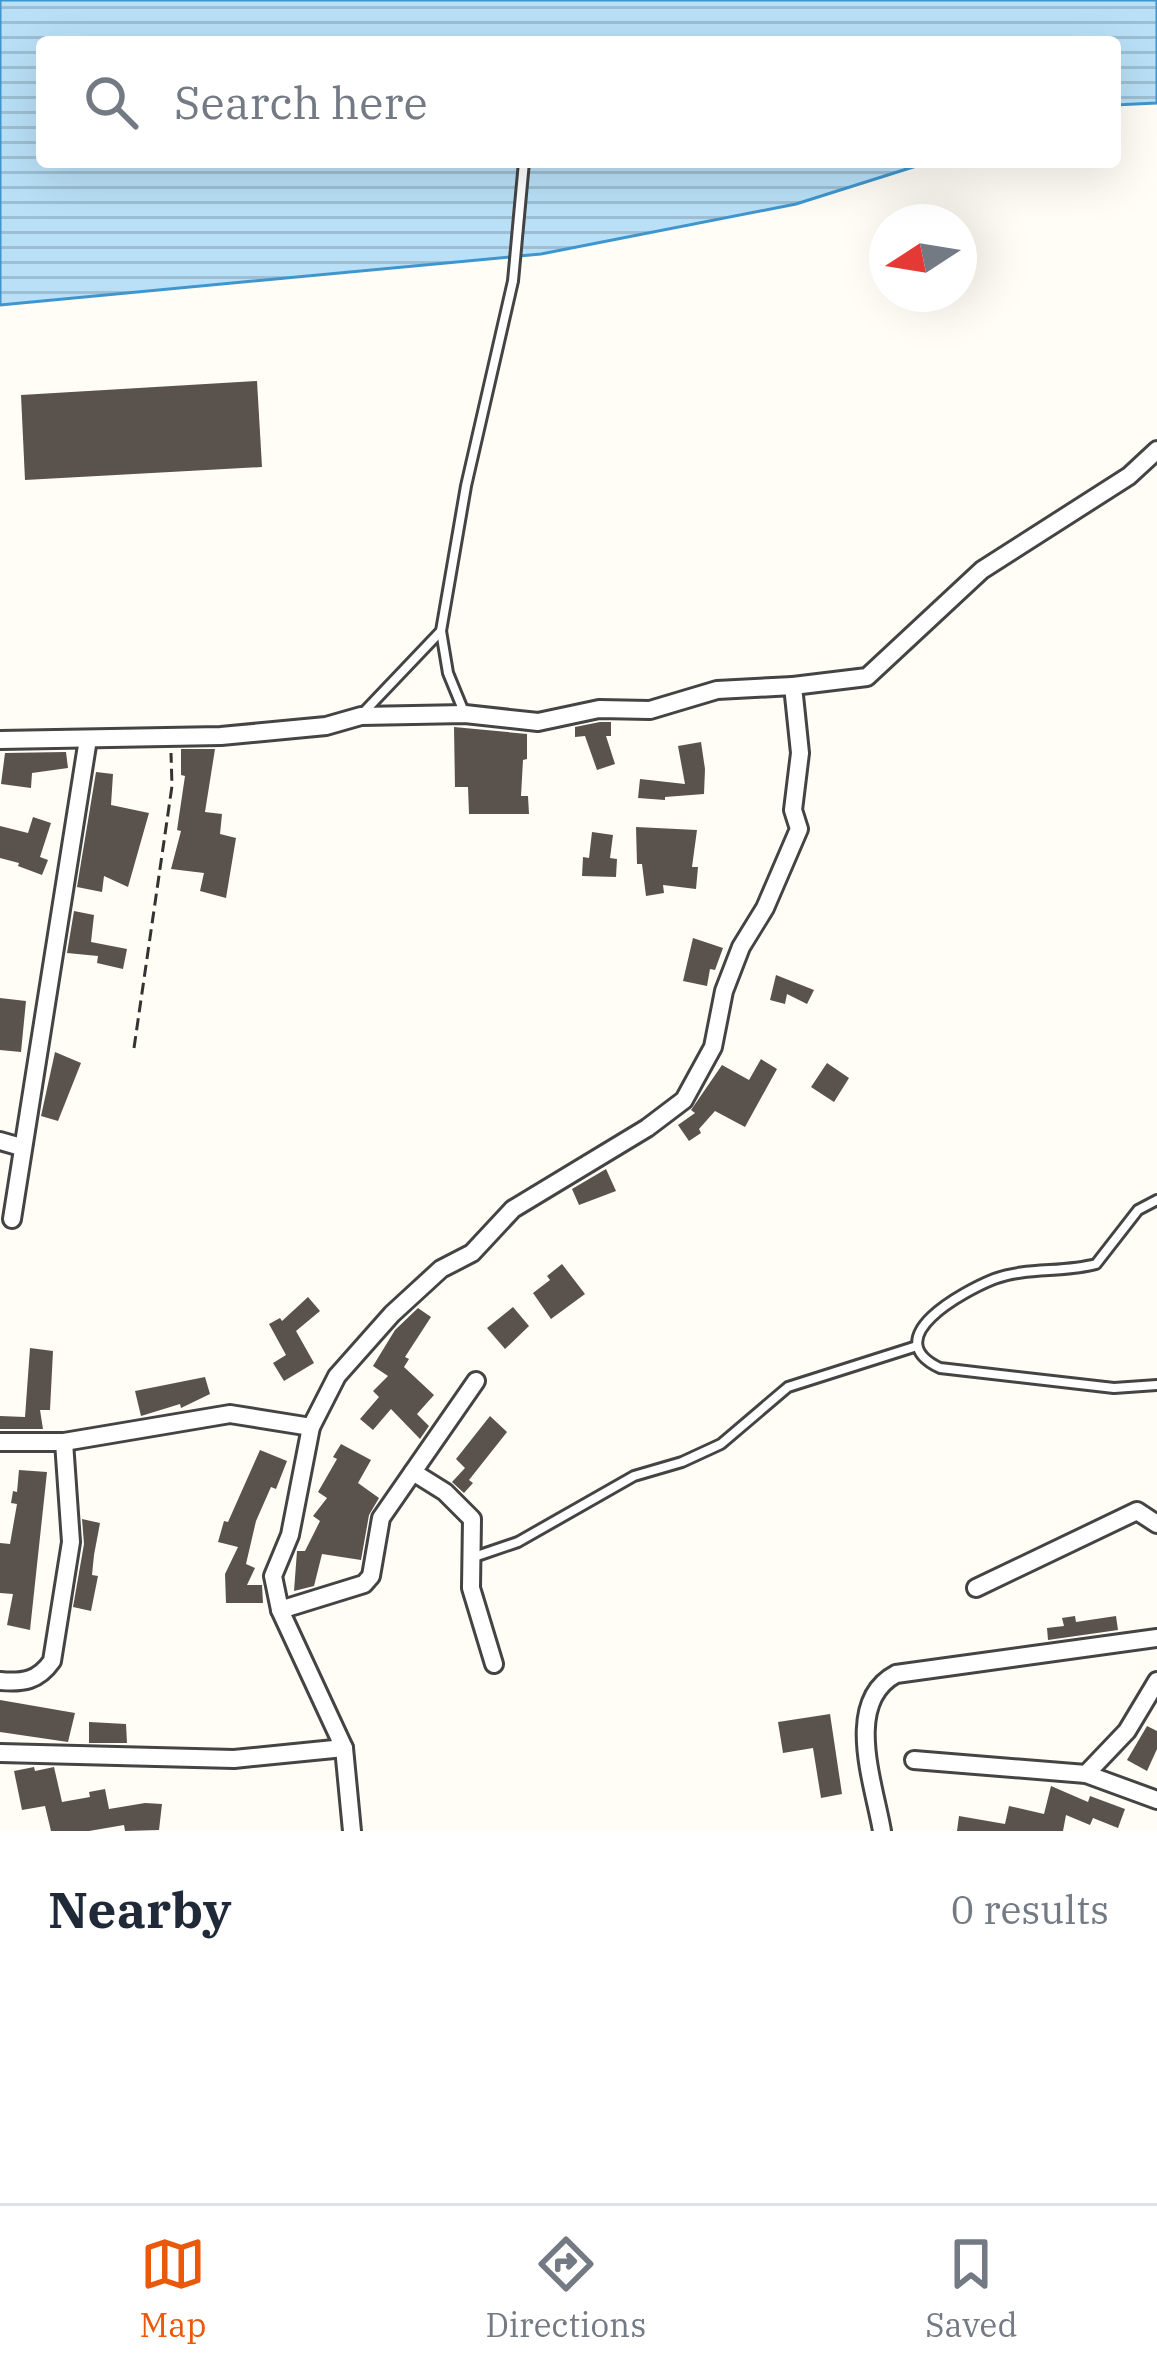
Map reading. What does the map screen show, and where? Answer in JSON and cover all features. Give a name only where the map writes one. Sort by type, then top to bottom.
[{"type":"street","points":[[0,740],[170,738],[326,726],[361,716],[465,714],[538,722],[599,709],[650,710],[717,690],[867,677],[982,570],[1129,476],[1157,450]]},
{"type":"street","points":[[352,1831],[344,1748],[280,1610],[273,1576],[290,1535],[311,1427],[337,1376],[392,1314],[441,1269],[472,1253],[513,1208],[647,1128],[684,1100],[700,1077],[741,947],[800,829],[793,810],[800,753],[793,686]]},
{"type":"street","points":[[12,1219],[88,739]]},
{"type":"street","points":[[0,1141],[21,1147]]},
{"type":"street","points":[[280,1610],[364,1584],[371,1576],[381,1517],[476,1381]]},
{"type":"street","points":[[0,1442],[64,1442],[230,1414],[311,1427]]},
{"type":"street","points":[[0,1681],[24,1683],[52,1661],[70,1542],[64,1442]]},
{"type":"street","points":[[413,1472],[445,1492],[472,1519],[471,1588],[494,1664]]},
{"type":"street","points":[[976,1588],[1137,1511],[1157,1524]]},
{"type":"street","points":[[882,1831],[865,1738],[869,1702],[882,1681],[896,1673],[1157,1638]]},
{"type":"street","points":[[1086,1774],[1127,1730],[1157,1681]]},
{"type":"street","points":[[0,1753],[234,1759],[344,1748]]},
{"type":"street","points":[[914,1760],[1086,1774],[1157,1800]]},
{"type":"lane","points":[[465,714],[448,673],[441,631],[466,486],[512,280],[523,168]]},
{"type":"lane","points":[[361,716],[441,631]]},
{"type":"lane","points":[[1157,1200],[1138,1210],[1096,1264],[995,1279],[940,1306],[918,1335],[917,1346],[928,1362],[940,1368],[1114,1388],[1157,1385]]},
{"type":"lane","points":[[473,1558],[518,1542],[634,1476],[721,1444],[788,1387],[917,1346]]},
{"type":"path","points":[[134,1048],[172,786],[170,738]]},
{"type":"water","points":[[0,0],[1157,0],[1157,103],[1121,105],[1121,36],[36,36],[36,168],[910,168],[796,204],[541,254],[0,305]]},
{"type":"building","points":[[257,381],[262,467],[25,480],[21,395]]},
{"type":"building","points":[[611,722],[611,736],[606,736],[615,764],[597,770],[585,736],[575,737],[575,727]]},
{"type":"building","points":[[454,727],[527,734],[521,796],[528,796],[529,814],[469,814],[468,787],[455,787]]},
{"type":"building","points":[[701,742],[704,794],[665,800],[638,798],[640,779],[685,784],[678,746]]},
{"type":"building","points":[[181,749],[215,749],[205,812],[222,814],[220,834],[236,838],[226,898],[200,891],[204,873],[171,869],[181,831],[177,830],[185,776],[181,775]]},
{"type":"building","points":[[66,752],[68,768],[32,773],[31,788],[1,784],[5,753]]},
{"type":"building","points":[[96,772],[113,774],[111,805],[149,813],[128,887],[104,876],[102,892],[77,887]]},
{"type":"building","points":[[33,817],[51,823],[40,857],[48,860],[42,875],[0,858],[0,826],[28,833]]},
{"type":"building","points":[[636,827],[697,830],[692,867],[698,867],[696,889],[663,885],[664,893],[646,896],[642,864],[637,864]]},
{"type":"building","points":[[592,832],[613,835],[610,858],[617,859],[616,877],[582,876]]},
{"type":"building","points":[[74,911],[94,915],[91,942],[127,949],[123,969],[97,963],[98,956],[67,953]]},
{"type":"building","points":[[693,938],[723,948],[715,970],[710,969],[707,986],[683,981]]},
{"type":"building","points":[[776,975],[814,990],[807,1004],[787,994],[785,1004],[770,1000]]},
{"type":"building","points":[[0,998],[26,1001],[21,1052],[0,1050]]},
{"type":"building","points":[[55,1052],[81,1063],[58,1121],[41,1116]]},
{"type":"building","points":[[761,1059],[777,1069],[745,1127],[715,1111],[699,1129],[701,1133],[689,1141],[678,1125],[695,1113],[691,1110],[722,1065],[749,1080]]},
{"type":"building","points":[[827,1063],[849,1078],[834,1102],[811,1087]]},
{"type":"building","points":[[606,1169],[616,1191],[579,1205],[572,1189]]},
{"type":"building","points":[[562,1264],[585,1294],[551,1319],[533,1293]]},
{"type":"building","points":[[308,1297],[320,1311],[296,1331],[314,1363],[284,1381],[273,1363],[286,1355],[269,1324],[282,1321]]},
{"type":"building","points":[[513,1307],[529,1326],[505,1349],[487,1328]]},
{"type":"building","points":[[418,1308],[431,1317],[405,1357],[409,1359],[404,1367],[434,1395],[417,1414],[429,1426],[420,1439],[391,1409],[373,1430],[360,1419],[379,1397],[373,1391],[388,1376],[373,1366],[395,1330]]},
{"type":"building","points":[[30,1348],[53,1351],[50,1410],[40,1410],[43,1429],[0,1429],[0,1416],[25,1417]]},
{"type":"building","points":[[205,1377],[210,1394],[181,1408],[180,1404],[141,1416],[135,1391]]},
{"type":"building","points":[[490,1416],[507,1432],[464,1493],[452,1482],[465,1468],[456,1459]]},
{"type":"building","points":[[341,1444],[371,1460],[358,1483],[379,1498],[369,1515],[361,1560],[322,1554],[314,1586],[294,1591],[297,1551],[305,1551],[320,1521],[313,1516],[327,1498],[318,1492]]},
{"type":"building","points":[[260,1450],[287,1461],[256,1521],[246,1564],[255,1568],[247,1585],[262,1585],[263,1603],[226,1603],[225,1574],[238,1547],[218,1542]]},
{"type":"building","points":[[19,1470],[47,1472],[30,1630],[7,1625],[13,1594],[0,1593],[0,1543],[10,1544],[17,1504],[11,1503]]},
{"type":"building","points":[[82,1519],[100,1523],[91,1611],[73,1607],[84,1544]]},
{"type":"building","points":[[1075,1616],[1076,1622],[1116,1616],[1118,1630],[1048,1640],[1047,1628],[1064,1626],[1062,1618]]},
{"type":"building","points":[[0,1700],[75,1713],[68,1742],[0,1732]]},
{"type":"building","points":[[830,1714],[842,1794],[821,1798],[813,1748],[783,1753],[778,1722]]},
{"type":"building","points":[[89,1722],[126,1724],[127,1743],[89,1743]]},
{"type":"building","points":[[1147,1726],[1157,1731],[1157,1749],[1147,1771],[1127,1760]]},
{"type":"building","points":[[34,1767],[35,1771],[54,1767],[62,1802],[105,1789],[109,1809],[162,1804],[159,1830],[125,1831],[124,1825],[51,1831],[45,1806],[22,1810],[14,1771]]},
{"type":"building","points":[[1051,1786],[1088,1802],[1090,1796],[1125,1809],[1118,1828],[1093,1818],[1090,1825],[1066,1815],[1063,1831],[957,1831],[959,1816],[1005,1824],[1009,1806],[1044,1814]]}]
